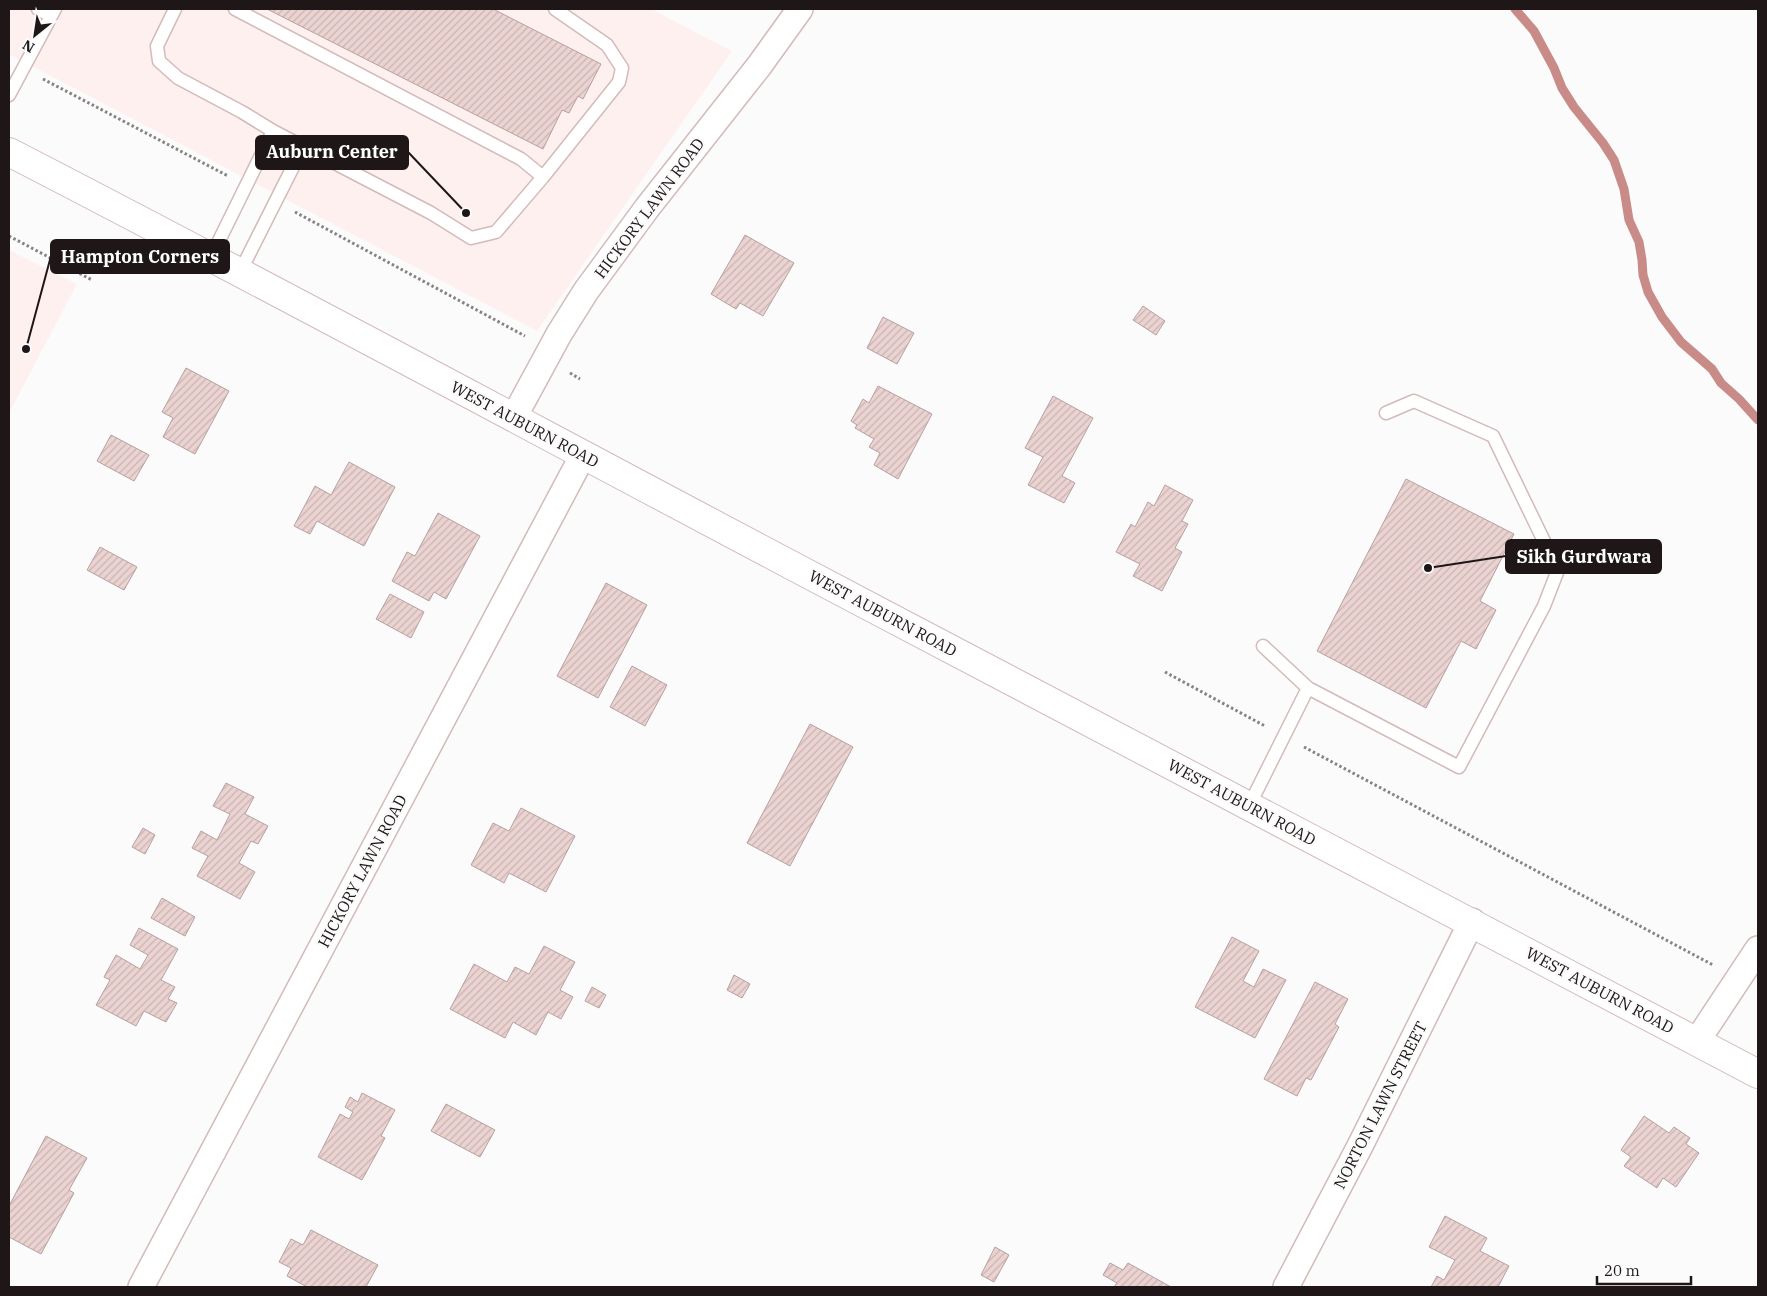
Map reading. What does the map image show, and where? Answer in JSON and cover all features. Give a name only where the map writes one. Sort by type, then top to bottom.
[{"type":"main road","name":"WEST AUBURN ROAD","points":[[9,152],[240,272],[1248,806],[1472,921],[1758,1074]]},
{"type":"street","name":"HICKORY LAWN ROAD","points":[[514,417],[586,290],[647,208],[760,66],[800,9]]},
{"type":"street","name":"HICKORY LAWN ROAD","points":[[141,1287],[583,455]]},
{"type":"street","name":"NORTON LAWN STREET","points":[[1286,1287],[1360,1146],[1472,921]]},
{"type":"street","points":[[1697,1041],[1758,949]]},
{"type":"lane","points":[[9,95],[53,12],[38,9]]},
{"type":"lane","points":[[174,9],[157,46],[159,60],[178,78],[273,131],[431,213],[471,238],[496,232],[619,82],[622,68],[607,45],[554,9]]},
{"type":"lane","points":[[234,9],[521,159],[543,177]]},
{"type":"lane","points":[[211,257],[273,131]]},
{"type":"lane","points":[[240,272],[303,147]]},
{"type":"lane","points":[[1263,646],[1308,688],[1458,767],[1544,606],[1558,570],[1493,436],[1414,401],[1386,413]]},
{"type":"lane","points":[[1248,806],[1308,688]]},
{"type":"path","points":[[23,68],[245,185]]},
{"type":"path","points":[[276,201],[551,350],[575,359],[568,372],[580,379]]},
{"type":"path","points":[[9,236],[92,280]]},
{"type":"path","points":[[1166,672],[1738,979]]},
{"type":"shaded area","points":[[9,9],[651,9],[732,51],[537,331],[9,54]]},
{"type":"shaded area","points":[[9,250],[77,284],[9,413]]},
{"type":"building","points":[[267,9],[493,9],[601,64],[583,99],[578,96],[569,113],[562,110],[543,149]]},
{"type":"building","points":[[745,235],[794,263],[763,316],[740,303],[736,309],[711,294]]},
{"type":"building","points":[[1143,306],[1165,321],[1156,335],[1133,320]]},
{"type":"building","points":[[883,317],[914,333],[897,364],[867,348]]},
{"type":"building","points":[[186,368],[229,391],[195,454],[163,437],[173,418],[162,412]]},
{"type":"building","points":[[878,386],[932,414],[898,479],[874,465],[880,453],[869,447],[874,439],[855,428],[857,425],[851,421],[863,399],[869,403]]},
{"type":"building","points":[[1053,396],[1093,418],[1062,476],[1075,483],[1064,503],[1028,485],[1043,457],[1025,448]]},
{"type":"building","points":[[111,435],[149,455],[134,481],[97,461]]},
{"type":"building","points":[[349,462],[395,487],[364,546],[317,521],[310,534],[294,526],[315,486],[331,495]]},
{"type":"building","points":[[1406,479],[1514,534],[1480,601],[1496,610],[1476,649],[1461,641],[1426,708],[1317,651]]},
{"type":"building","points":[[1165,485],[1193,500],[1182,521],[1188,524],[1175,548],[1182,552],[1162,591],[1133,576],[1140,564],[1116,552],[1131,524],[1135,527],[1148,502],[1154,506]]},
{"type":"building","points":[[438,513],[480,536],[446,599],[434,592],[429,601],[392,581],[407,552],[415,556]]},
{"type":"building","points":[[100,547],[137,567],[124,590],[87,570]]},
{"type":"building","points":[[606,583],[647,605],[598,698],[557,676]]},
{"type":"building","points":[[390,594],[424,612],[411,638],[376,619]]},
{"type":"building","points":[[632,666],[667,685],[645,726],[610,707]]},
{"type":"building","points":[[810,724],[853,747],[790,866],[747,843]]},
{"type":"building","points":[[226,783],[254,797],[245,814],[268,826],[258,844],[251,841],[239,863],[255,872],[240,899],[197,876],[208,856],[192,848],[201,831],[217,840],[230,814],[213,806]]},
{"type":"building","points":[[521,808],[575,836],[546,892],[509,873],[504,883],[471,865],[493,823],[509,831]]},
{"type":"building","points":[[143,828],[155,835],[145,854],[132,847]]},
{"type":"building","points":[[162,898],[195,917],[185,936],[151,918]]},
{"type":"building","points":[[139,928],[178,949],[161,980],[175,987],[168,999],[177,1003],[166,1022],[144,1011],[136,1026],[96,1005],[110,980],[104,977],[116,955],[140,969],[148,955],[130,945]]},
{"type":"building","points":[[1232,937],[1259,951],[1243,981],[1254,987],[1263,969],[1286,980],[1255,1038],[1195,1007]]},
{"type":"building","points":[[544,946],[575,962],[560,990],[573,997],[561,1019],[548,1012],[536,1035],[513,1022],[505,1038],[450,1009],[474,964],[507,982],[515,967],[529,974]]},
{"type":"building","points":[[734,975],[750,984],[742,998],[727,990]]},
{"type":"building","points":[[1315,982],[1348,999],[1335,1024],[1339,1027],[1311,1080],[1306,1078],[1297,1096],[1264,1079]]},
{"type":"building","points":[[592,987],[606,995],[599,1008],[585,1001]]},
{"type":"building","points":[[362,1093],[395,1110],[381,1136],[385,1138],[362,1180],[318,1157],[340,1114],[349,1119],[353,1112],[345,1107],[350,1097],[358,1102]]},
{"type":"building","points":[[446,1104],[495,1130],[480,1157],[431,1131]]},
{"type":"building","points":[[1644,1116],[1669,1133],[1674,1127],[1690,1138],[1686,1144],[1699,1153],[1676,1187],[1663,1178],[1657,1188],[1624,1166],[1631,1157],[1621,1150]]},
{"type":"building","points":[[46,1136],[87,1158],[69,1190],[74,1193],[41,1254],[9,1237],[9,1206]]},
{"type":"building","points":[[1445,1216],[1487,1238],[1480,1251],[1509,1266],[1498,1287],[1431,1287],[1437,1276],[1444,1280],[1455,1260],[1429,1247]]},
{"type":"building","points":[[311,1230],[378,1265],[366,1287],[307,1287],[287,1276],[291,1268],[279,1262],[291,1239],[303,1245]]},
{"type":"building","points":[[995,1247],[1009,1255],[994,1282],[981,1275]]},
{"type":"building","points":[[1110,1263],[1123,1270],[1128,1263],[1171,1287],[1114,1287],[1117,1283],[1103,1275]]},
{"type":"waterway","points":[[1515,9],[1534,31],[1554,68],[1562,88],[1574,107],[1614,160],[1624,189],[1629,220],[1639,242],[1643,275],[1648,292],[1662,317],[1681,342],[1712,369],[1721,383],[1758,420]]},
{"type":"place","name":"Auburn Center","points":[[466,213]]},
{"type":"place","name":"Hampton Corners","points":[[26,349]]},
{"type":"place","name":"Sikh Gurdwara","points":[[1428,568]]}]
